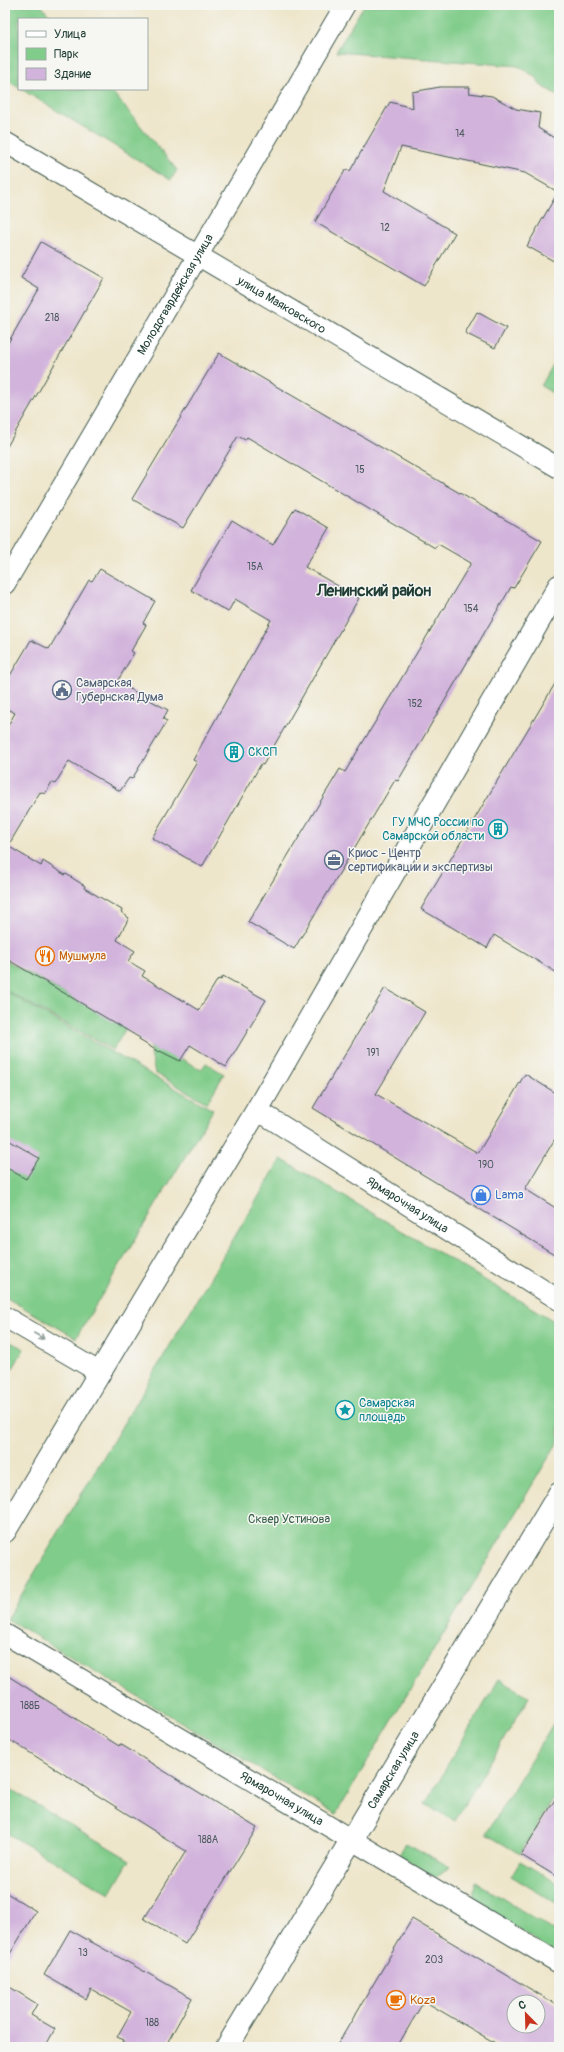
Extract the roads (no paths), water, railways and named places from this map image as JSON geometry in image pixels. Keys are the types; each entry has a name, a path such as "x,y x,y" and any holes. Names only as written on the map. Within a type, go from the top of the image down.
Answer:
{"street":[{"name":"Молодогвардейская улица","path":"5,584 199,256 224,210 345,5"},
{"name":"улица Маяковского","path":"5,142 559,468"},
{"path":"5,1531 257,1110 559,586"},
{"name":"Ярмарочная улица","path":"257,1110 559,1300"},
{"path":"5,1317 99,1372"},
{"name":"Самарская улица","path":"227,2047 559,1494"},
{"name":"Ярмарочная улица","path":"5,1634 350,1841 559,1963"}],"place":[{"name":"Самарская Губернская Дума","path":"62,690"},
{"name":"СКСП","path":"234,752"},
{"name":"ГУ МЧС России по Самарской области","path":"498,829"},
{"name":"Криос - Центр сертификации и экспертизы","path":"334,860"},
{"name":"Мушмула","path":"45,956"},
{"name":"Lama","path":"481,1195"},
{"name":"Самарская площадь","path":"345,1410"},
{"name":"Koza","path":"396,2000"}],"district":[{"name":"Ленинский район","path":"374,591"}],"park label":[{"name":"Сквер Устинова","path":"289,1519"}]}
